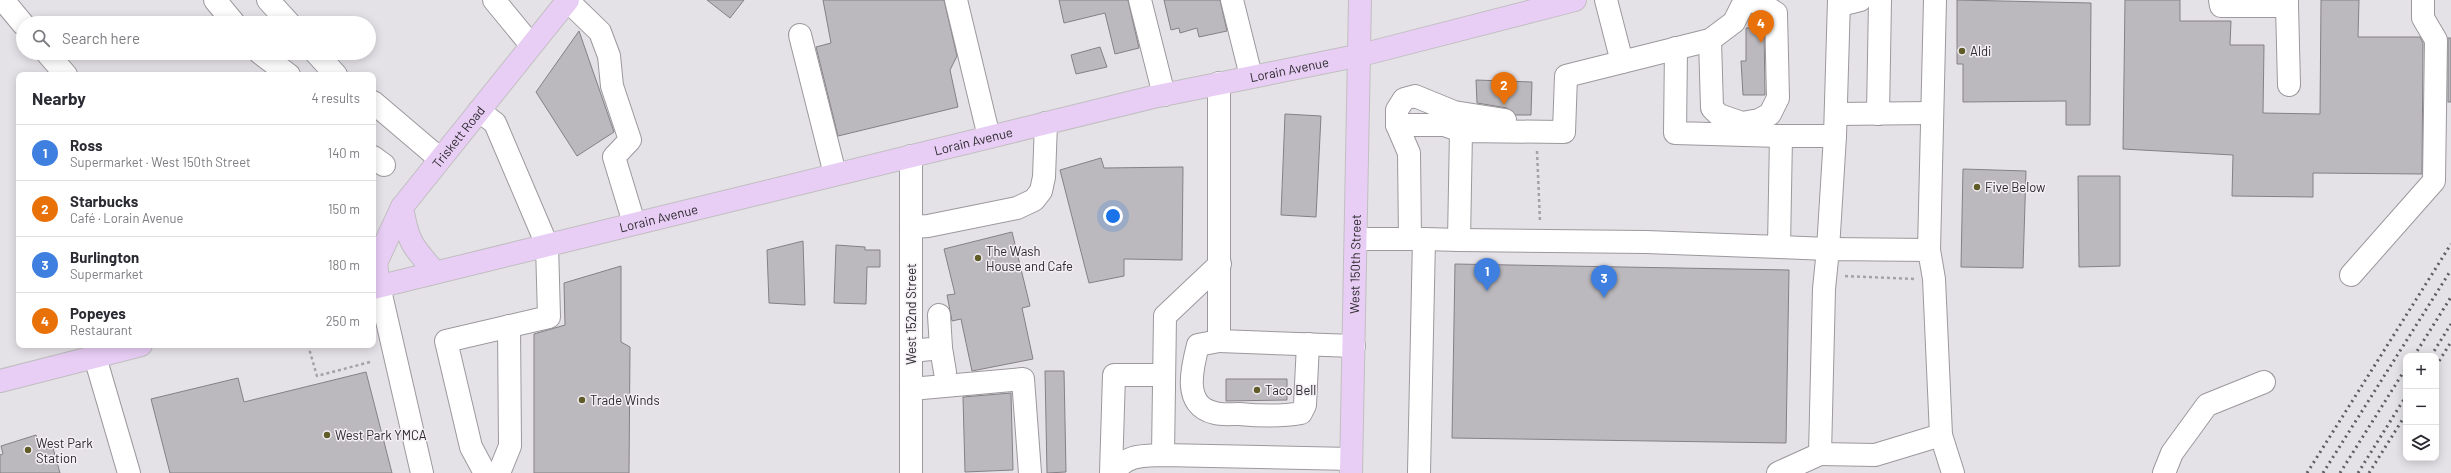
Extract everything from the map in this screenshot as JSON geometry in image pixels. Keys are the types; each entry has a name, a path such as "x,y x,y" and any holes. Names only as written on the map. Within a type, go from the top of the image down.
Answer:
{"main road":[{"name":"Triskett Road","path":"376,287 376,263 402,206 568,0"},
{"name":"West 150th Street","path":"1351,466 1361,55 1360,0"},
{"name":"Lorain Avenue","path":"376,287 1164,95 1251,76 1361,55 1533,5 1575,0"},
{"path":"402,206 406,229 413,247 435,272"},
{"path":"0,381 130,348"}],"street":[{"path":"3,0 16,16"},
{"path":"215,0 228,16"},
{"path":"494,0 531,45"},
{"path":"568,0 600,32 609,56 612,86 630,140 614,157 634,223"},
{"path":"956,0 989,137"},
{"path":"1140,0 1164,95"},
{"path":"1232,0 1251,76"},
{"path":"1606,0 1622,62"},
{"path":"1397,125 1444,125 1461,131 1564,132 1566,76 1710,40 1734,22 1747,0 1765,6 1776,13 1778,98 1770,114 1751,123 1730,120 1719,115 1712,108"},
{"path":"1878,114 1880,0"},
{"path":"1935,0 1929,250 1934,279 1941,435 1953,473"},
{"path":"2220,0 2221,6 2287,3 2289,85"},
{"path":"2350,275 2434,181 2436,40 2423,18 2423,0"},
{"path":"1820,454 1824,289 1828,249 1836,114 1846,2"},
{"path":"800,35 835,174"},
{"path":"1705,134 1712,108 1710,40"},
{"path":"1676,48 1675,133 1835,136"},
{"path":"53,60 63,72"},
{"path":"269,60 285,72"},
{"path":"322,60 333,72"},
{"path":"1219,83 1219,340"},
{"path":"1419,473 1417,239 1409,153 1397,125 1397,110 1404,99 1415,96 1454,112 1499,120 1565,121"},
{"path":"376,105 440,159"},
{"path":"479,111 495,123 547,245 549,317 446,341 471,447 485,473"},
{"path":"1836,114 1932,113"},
{"path":"911,227 928,226 1017,208 1034,200 1041,190 1044,177 1046,123"},
{"path":"1459,240 1461,131"},
{"path":"1779,247 1781,136"},
{"name":"West 152nd Street","path":"911,156 911,473"},
{"path":"1356,239 1646,242 1828,249 1929,250"},
{"path":"1163,455 1165,316 1220,264"},
{"path":"376,287 422,473"},
{"path":"939,316 945,372"},
{"path":"500,473 510,446 509,326"},
{"path":"1308,344 1305,404 1301,413 1267,417 1214,413 1204,408 1196,401 1192,393 1191,375 1198,345 1219,340 1354,346"},
{"path":"911,351 942,348"},
{"path":"95,357 129,473"},
{"path":"1113,473 1114,375 1164,375"},
{"path":"911,389 1023,379 1030,473"},
{"path":"2164,473 2172,453 2207,405 2264,382"},
{"path":"1778,473 1820,454 1876,455 1941,435"},
{"path":"1113,473 1121,463 1138,456 1163,455 1351,466"}],"path":[{"path":"1537,146 1540,228"},
{"path":"1840,276 1934,279"},
{"path":"309,348 317,376 370,362"}],"building":[{"path":"707,0 744,0 730,18"},
{"path":"823,0 944,0 957,56 950,70 958,107 838,136 816,47 831,43"},
{"path":"1059,0 1128,0 1139,48 1115,54 1105,13 1064,23"},
{"path":"1164,0 1220,0 1227,31 1199,37 1197,28 1180,33 1179,28 1171,30"},
{"path":"1957,0 2091,3 2090,125 2066,125 2066,101 1963,102 1963,64 1957,64"},
{"path":"2125,0 2180,0 2180,21 2231,21 2230,45 2264,45 2263,113 2320,114 2321,0 2359,0 2358,37 2420,37 2423,43 2422,174 2313,173 2313,197 2232,196 2233,155 2123,149"},
{"path":"1746,28 1764,28 1765,95 1743,95 1741,61 1746,61"},
{"path":"579,31 614,132 577,156 536,92"},
{"path":"2448,38 2451,38 2451,102 2448,102"},
{"path":"1100,47 1107,67 1076,74 1071,55"},
{"path":"1476,80 1532,82 1531,115 1516,115 1507,108 1477,103"},
{"path":"1285,114 1321,116 1316,217 1281,215"},
{"path":"1101,158 1104,168 1183,167 1182,260 1124,259 1124,276 1089,283 1060,170"},
{"path":"1963,169 2026,171 2023,268 1961,267"},
{"path":"2078,176 2120,176 2120,266 2079,267"},
{"path":"1012,232 1030,306 1022,308 1033,359 972,371 961,319 952,321 947,295 955,294 944,249"},
{"path":"803,241 805,305 769,303 767,250"},
{"path":"836,245 865,247 865,250 880,250 880,267 867,267 866,304 834,303"},
{"path":"1455,264 1789,270 1786,443 1452,438"},
{"name":"Trade Winds","path":"621,266 621,342 630,347 629,473 534,473 534,334 565,325 564,283"},
{"path":"1045,371 1064,371 1066,472 1047,473"},
{"path":"366,372 392,473 170,473 151,399 238,378 244,402"},
{"name":"Taco Bell","path":"1226,379 1287,379 1287,400 1226,401"},
{"path":"1011,393 1013,470 965,472 963,397"},
{"name":"West Park Station","path":"36,435 39,445 51,441 60,473 0,473 0,455 3,454 1,446"}],"railway":[{"path":"2307,473 2451,244"},
{"path":"2323,473 2451,270"},
{"path":"2416,353 2451,297"},
{"path":"2433,353 2451,324"},
{"path":"2439,361 2451,342"},
{"path":"2340,473 2403,373"},
{"path":"2358,473 2403,401"},
{"path":"2369,473 2403,419"}],"place":[{"name":"Popeyes","path":"1761,43"},
{"name":"Aldi","path":"1962,51"},
{"name":"Starbucks","path":"1504,105"},
{"name":"Five Below","path":"1977,187"},
{"name":"The Wash House and Cafe","path":"978,258"},
{"name":"Ross","path":"1487,291"},
{"name":"Burlington","path":"1604,298"},
{"name":"Taco Bell","path":"1257,390"},
{"name":"Trade Winds","path":"582,400"},
{"name":"West Park YMCA","path":"327,435"},
{"name":"West Park Station","path":"28,450"}]}
